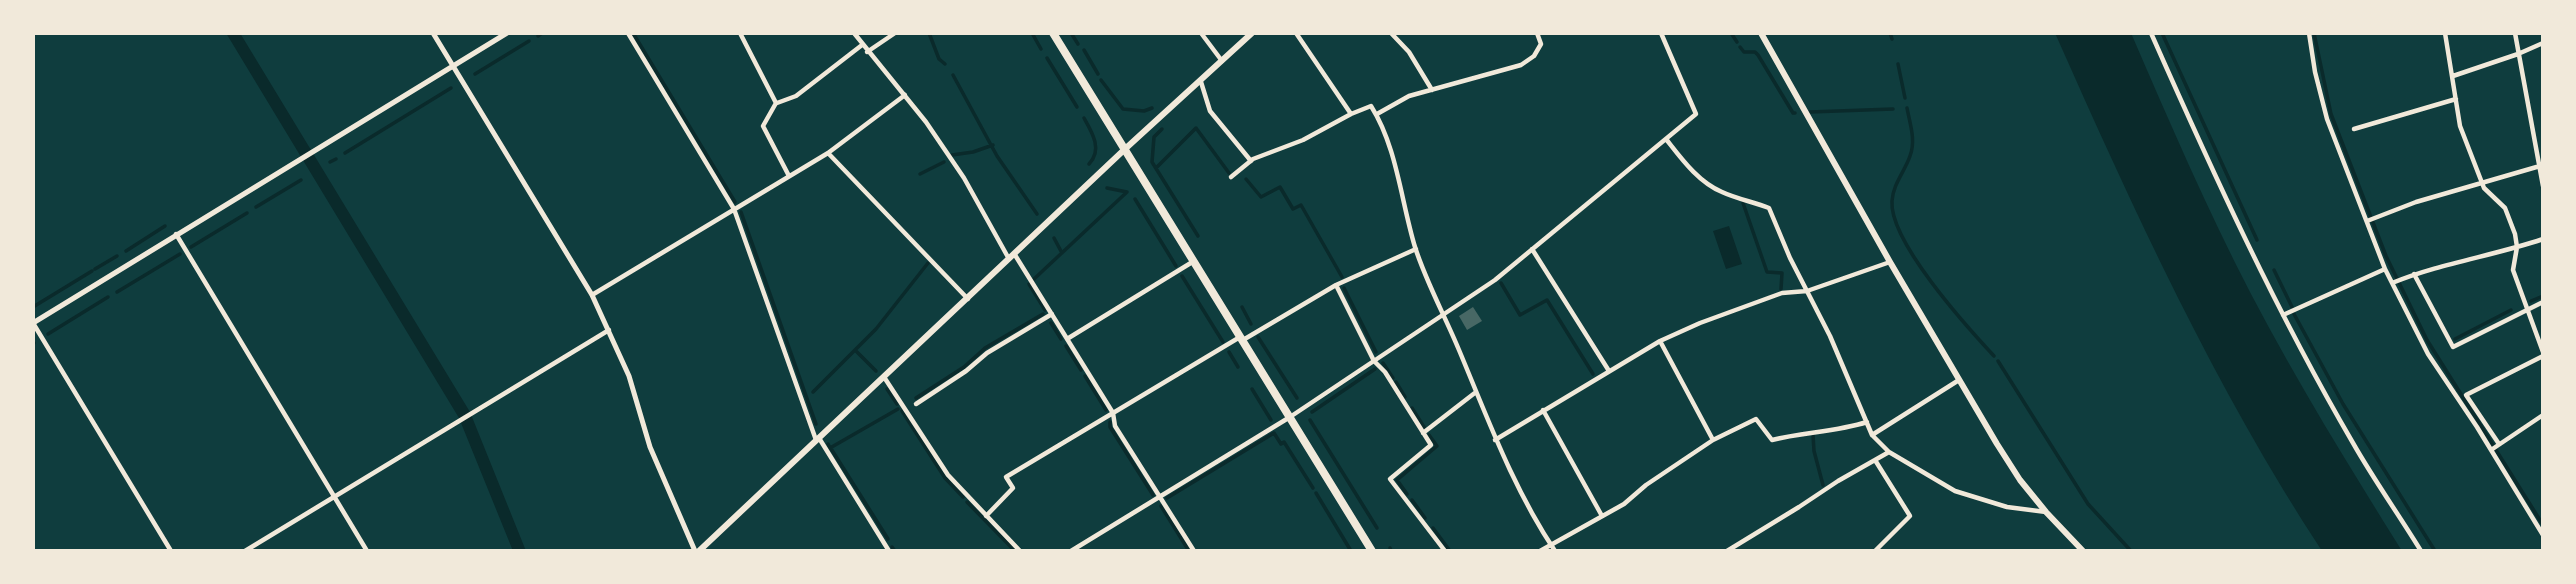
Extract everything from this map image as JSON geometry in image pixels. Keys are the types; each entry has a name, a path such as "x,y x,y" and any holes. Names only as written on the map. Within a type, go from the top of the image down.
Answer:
{"highway":[{"path":"1053,33 1372,551"}],"main road":[{"path":"697,551 1252,33"},
{"path":"1761,33 1890,262 2015,471 2046,512 2083,551"}],"street":[{"path":"433,33 592,295 629,376 650,447 697,551"},
{"path":"171,551 33,323 507,33"},
{"path":"628,33 734,209 818,439 889,551"},
{"path":"740,33 776,103"},
{"path":"854,33 926,122 964,178 1012,257 1052,314 1113,413 1115,426 1194,551"},
{"path":"867,52 895,33"},
{"path":"1201,33 1223,62"},
{"path":"1296,33 1351,114"},
{"path":"1391,33 1409,52 1432,90"},
{"path":"1377,114 1409,96 1521,65 1534,56 1541,44 1538,33"},
{"path":"1071,551 1290,417 1495,280 1696,114 1661,33"},
{"path":"2151,33 2208,162 2283,315 2354,444 2421,551"},
{"path":"2309,33 2315,72 2328,119 2371,219 2385,269 2396,281 2428,354 2495,447"},
{"path":"2445,33 2460,126 2484,188 2505,208 2517,247 2513,270 2543,354 2466,395 2543,535"},
{"path":"2515,33 2543,186"},
{"path":"2453,76 2543,43"},
{"path":"789,176 763,125 776,103 796,96 862,45"},
{"path":"1201,82 1210,111 1251,161"},
{"path":"592,295 828,153 905,95"},
{"path":"2354,129 2456,99"},
{"path":"1231,177 1251,161 1303,140 1371,106 1390,147 1416,250 1495,440 1528,506 1555,551"},
{"path":"1666,139 1683,161 1710,186 1720,192 1769,208 1790,258 1830,336 1872,435 1889,452 1955,491 2007,507 2046,512"},
{"path":"828,153 968,299"},
{"path":"2371,219 2416,202 2540,166"},
{"path":"176,234 367,551"},
{"path":"2396,281 2543,239"},
{"path":"1532,249 1609,371"},
{"path":"986,516 1013,488 1006,477 1336,285 1416,250"},
{"path":"1067,339 1194,261"},
{"path":"1495,440 1660,341 1700,323 1782,293 1807,291 1890,262"},
{"path":"2283,315 2385,269"},
{"path":"2414,274 2453,347 2543,302"},
{"path":"1336,285 1374,361 1385,372 1431,446 1390,479 1445,551"},
{"path":"916,404 966,371 987,353 1052,314"},
{"path":"245,551 609,330"},
{"path":"1660,341 1713,440"},
{"path":"884,377 948,475 1020,551"},
{"path":"1872,435 1960,380"},
{"path":"1423,433 1476,392"},
{"path":"1543,410 1602,516"},
{"path":"2495,447 2543,415"},
{"path":"1540,551 1624,504 1646,485 1713,440 1756,419 1772,440 1848,428 1867,422"},
{"path":"1727,551 1889,452"},
{"path":"1875,460 1910,516 1878,550"}],"water":[{"path":"226,33 240,33 470,412 526,551 513,551 459,418"},
{"path":"2055,33 2131,33 2174,132 2251,294 2305,392 2402,551 2322,551 2246,426 2178,298"},
{"path":"1729,226 1742,264 1726,269 1713,231"}],"building":[{"path":"1473,307 1482,321 1467,330 1459,316"}],"waterway":[{"path":"538,36 542,33"},
{"path":"633,33 735,202"},
{"path":"929,33 939,59 945,64"},
{"path":"1032,33 1041,49"},
{"path":"1071,33 1078,44"},
{"path":"1731,33 1737,42"},
{"path":"1890,33 1892,39"},
{"path":"2162,33 2257,240"},
{"path":"2314,33 2331,114 2386,256 2427,340 2543,525"},
{"path":"475,74 529,41"},
{"path":"1740,47 1744,52 1755,52 1758,55 1795,113"},
{"path":"1084,50 1098,74"},
{"path":"1047,58 1077,107"},
{"path":"1898,64 1905,98"},
{"path":"953,75 997,156 1037,214"},
{"path":"1101,80 1123,109 1144,111 1152,108"},
{"path":"345,153 451,88"},
{"path":"1907,108 1912,144 1910,156 1893,195 1894,218 1903,238 1932,283 1994,356"},
{"path":"1810,112 1893,109"},
{"path":"1084,118 1096,147 1089,164"},
{"path":"1156,168 1196,128 1229,173"},
{"path":"1162,129 1154,137 1152,162 1198,236"},
{"path":"952,155 993,145"},
{"path":"330,162 336,159"},
{"path":"920,174 944,162"},
{"path":"1246,179 1261,197 1280,187 1293,209 1301,205 1342,277"},
{"path":"256,207 301,180"},
{"path":"1107,188 1127,192"},
{"path":"1034,279 1127,192"},
{"path":"1135,199 1176,266"},
{"path":"1743,203 1767,272 1782,273 1781,289"},
{"path":"741,212 816,424"},
{"path":"191,247 247,213"},
{"path":"126,251 165,226"},
{"path":"1054,238 1062,253"},
{"path":"117,292 180,254"},
{"path":"95,269 117,256"},
{"path":"813,392 876,329 928,263"},
{"path":"2274,270 2292,307"},
{"path":"33,307 92,271"},
{"path":"1182,276 1223,342"},
{"path":"1501,283 1520,315 1547,300 1593,374"},
{"path":"1029,284 1045,310"},
{"path":"1344,288 1376,352"},
{"path":"2531,301 2543,296"},
{"path":"48,334 108,297"},
{"path":"1242,307 1251,324"},
{"path":"2455,339 2511,310"},
{"path":"916,398 964,367 985,348 1043,314"},
{"path":"2294,314 2343,404 2435,551"},
{"path":"1051,323 1061,339"},
{"path":"1258,337 1297,398"},
{"path":"1066,346 1081,370"},
{"path":"855,350 876,371"},
{"path":"1229,352 1238,367"},
{"path":"1998,361 2088,504 2131,551"},
{"path":"1383,363 1393,378"},
{"path":"1312,412 1375,369"},
{"path":"1085,376 1106,410"},
{"path":"1396,382 1405,397"},
{"path":"887,389 897,404"},
{"path":"1252,389 1271,420"},
{"path":"1412,408 1424,427"},
{"path":"828,444 830,448 898,409"},
{"path":"902,411 945,478 963,497"},
{"path":"1310,420 1377,528"},
{"path":"1110,422 1110,427 1153,495"},
{"path":"1167,498 1274,433 1281,444 1284,442 1313,488"},
{"path":"1407,494 1397,480 1437,446 1429,435"},
{"path":"1813,435 1814,451 1823,485"},
{"path":"830,447 888,539"},
{"path":"1316,493 1351,551"},
{"path":"1412,500 1425,518"},
{"path":"967,502 1015,551"},
{"path":"1161,506 1189,551"},
{"path":"1433,528 1450,551"},
{"path":"892,547 895,551"}]}
